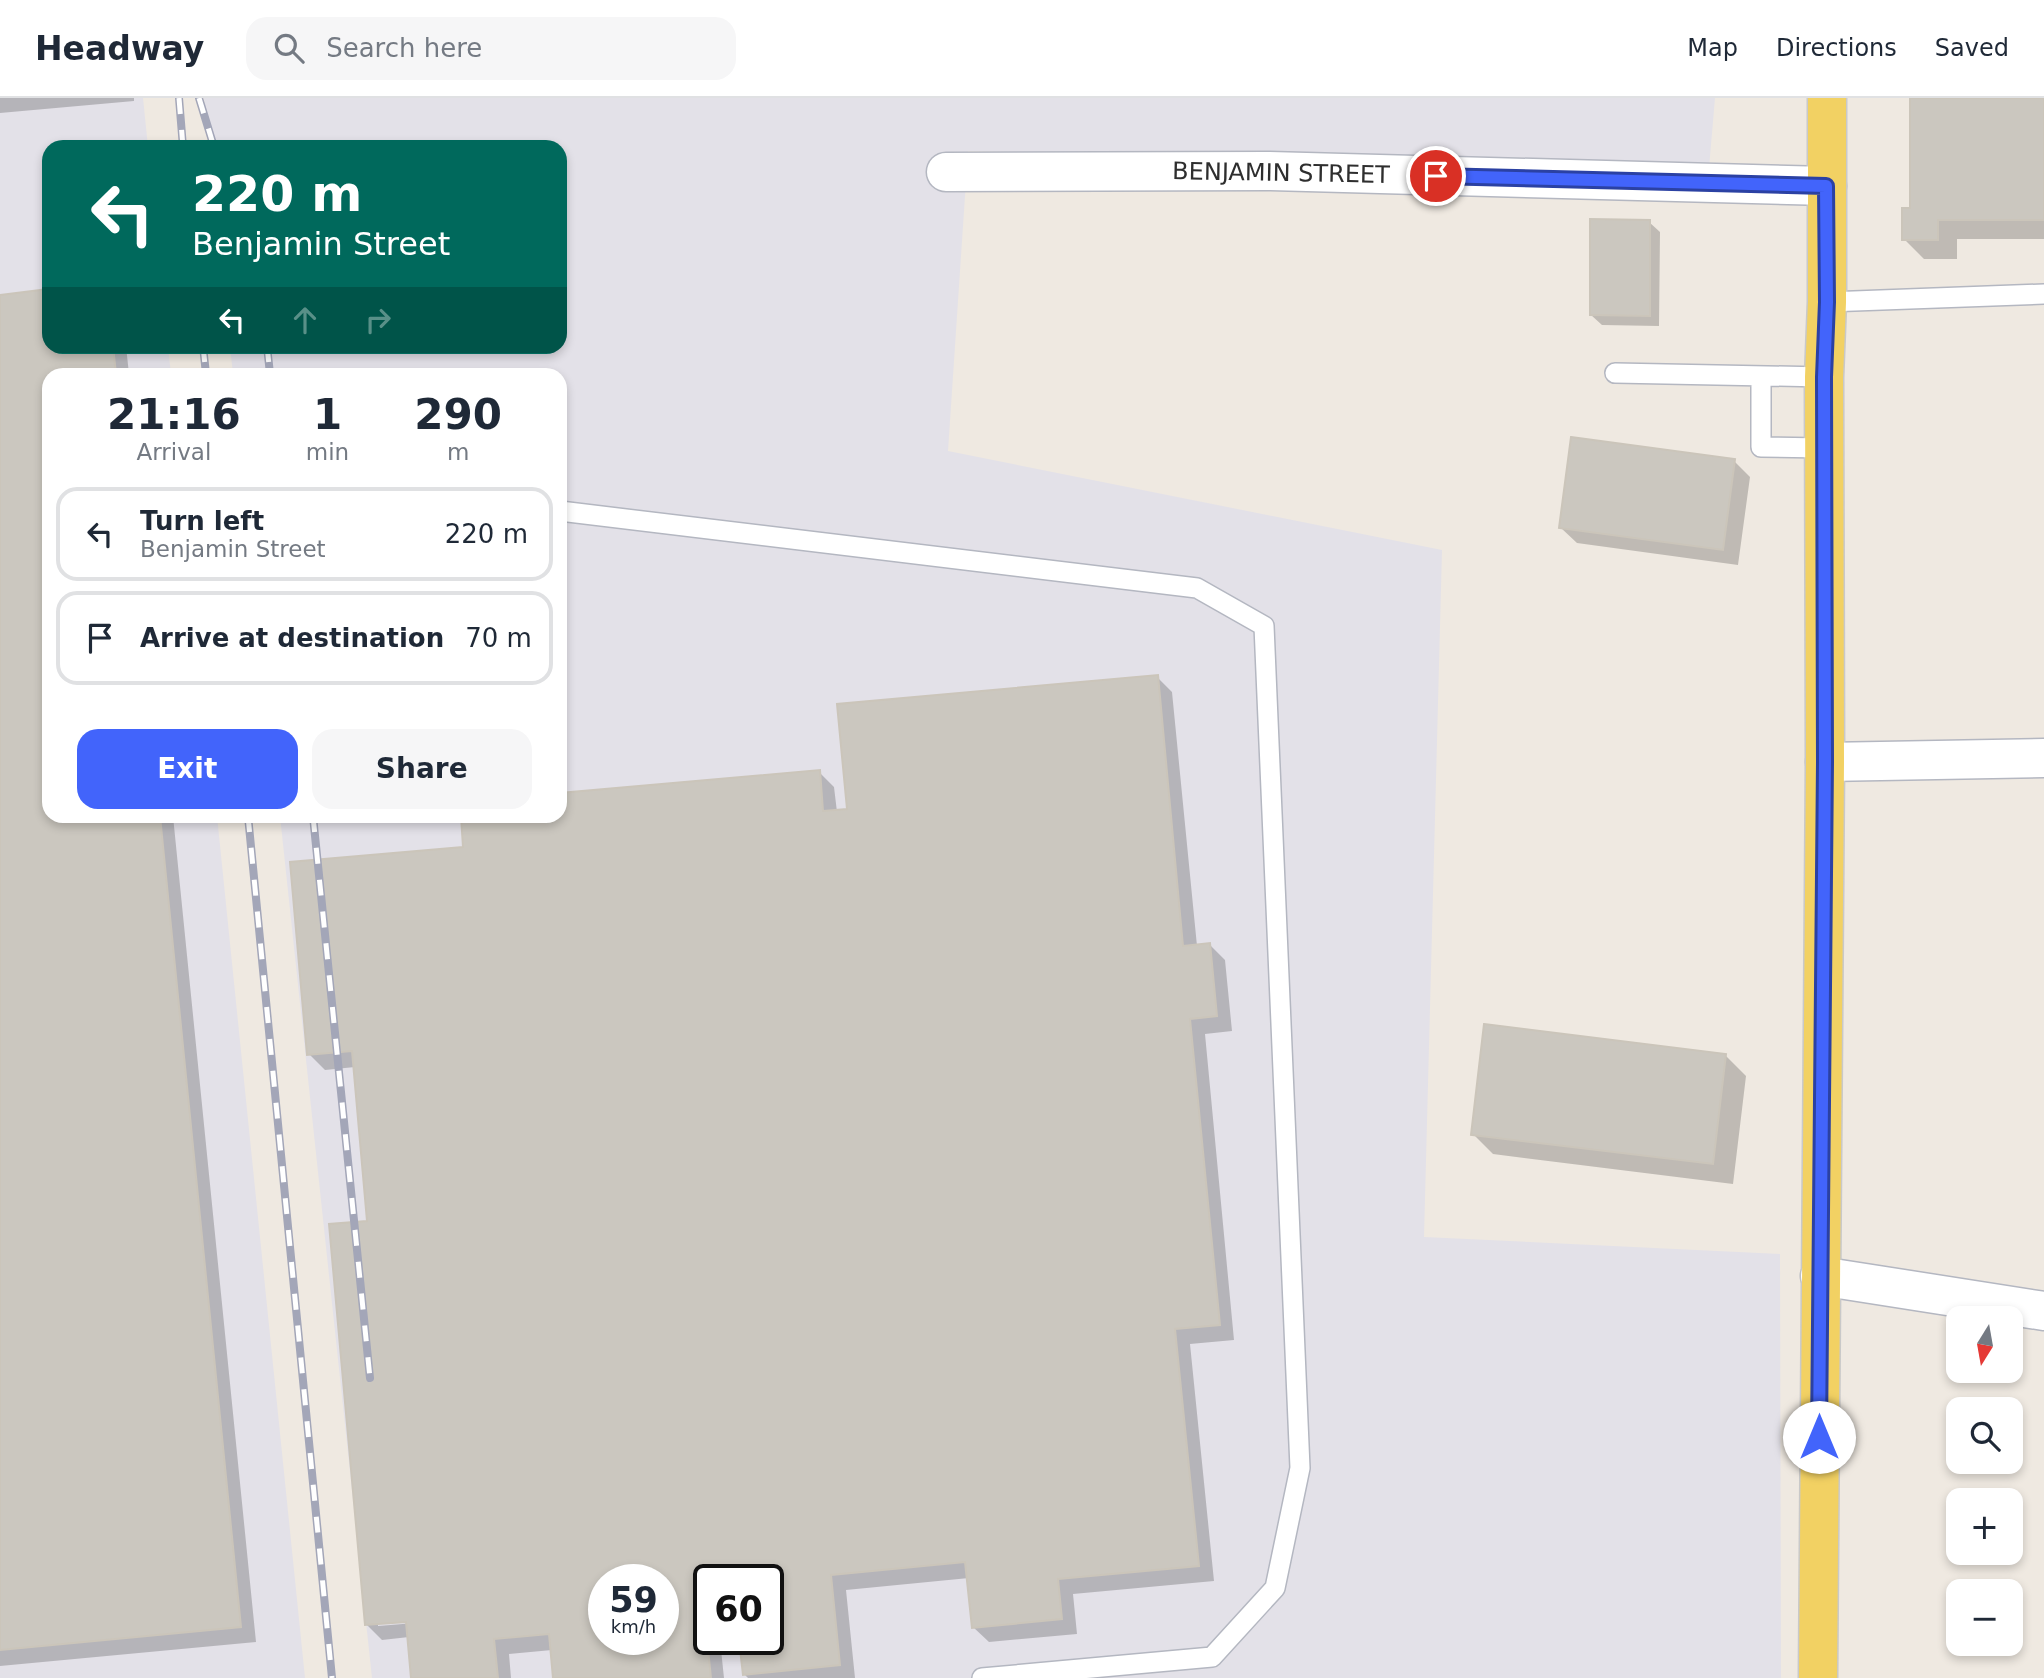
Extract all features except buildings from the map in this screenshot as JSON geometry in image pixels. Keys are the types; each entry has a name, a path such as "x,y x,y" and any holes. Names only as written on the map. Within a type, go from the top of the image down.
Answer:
{"main road":[{"path":"1818,1678 1827,98"}],"street":[{"name":"BENJAMIN STREET","path":"946,172 1268,172 1826,186"},
{"path":"1825,762 2044,758"},
{"path":"1820,1276 2044,1311"}],"lane":[{"path":"1827,302 2044,294"},
{"path":"1615,373 1824,377"},
{"path":"1761,376 1762,447 1824,448"},
{"path":"567,512 1197,589 1264,626 1300,1468 1275,1588 1212,1657 982,1678"}],"shaded area":[{"path":"0,98 143,98 147,140 42,140 42,354 169,354 170,368 42,368 42,823 218,823 305,1678 0,1678"},
{"path":"204,98 1715,98 1709,168 968,151 948,451 1442,550 1424,1237 1780,1254 1781,1678 372,1678 281,823 567,823 567,368 232,368 231,354 567,354 567,140 208,140"}],"railway":[{"path":"179,98 182,140"},
{"path":"199,98 212,140"},
{"path":"204,354 205,368"},
{"path":"268,354 269,368"},
{"path":"249,823 332,1678"},
{"path":"314,823 370,1378"}],"route":[{"path":"1436,176 1826,186 1825,762 1819,1437"}]}
